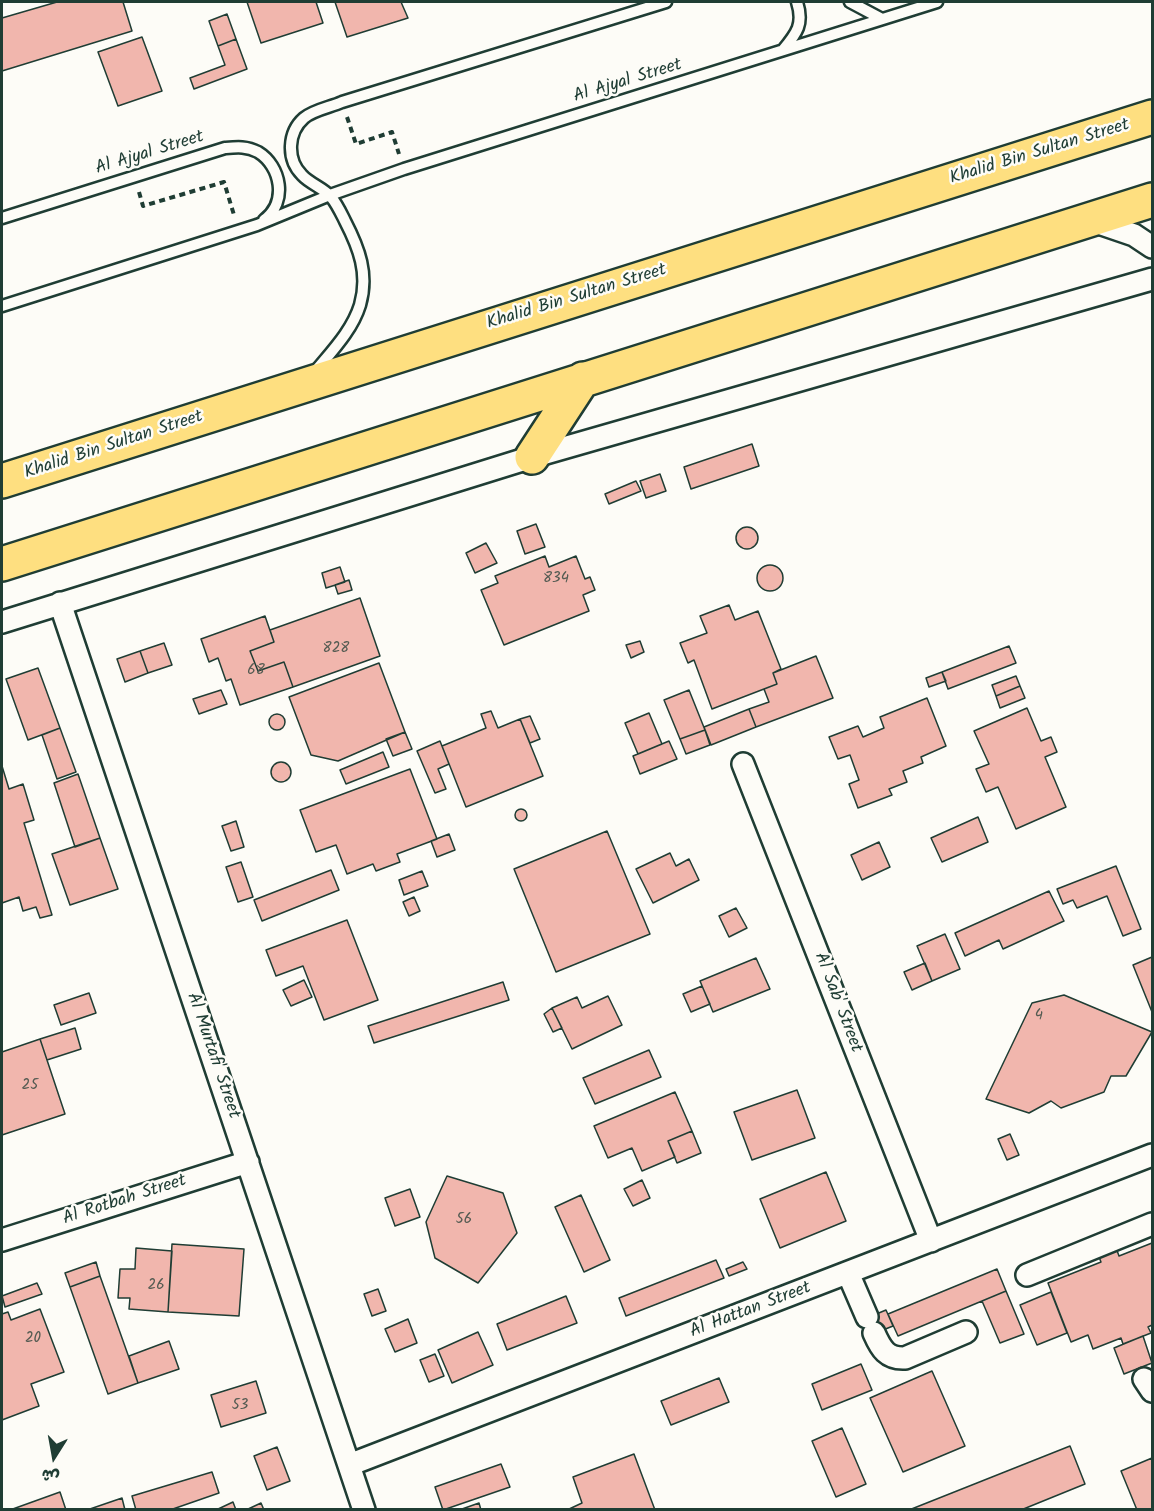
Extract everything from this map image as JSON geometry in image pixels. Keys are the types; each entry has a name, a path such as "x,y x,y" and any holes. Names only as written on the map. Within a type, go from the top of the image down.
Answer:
{"main road":[{"name":"Khalid Bin Sultan Street","path":"2,481 1152,117"},
{"path":"2,564 1152,200"},
{"path":"532,457 583,379"}],"street":[{"path":"1089,220 1134,235 1152,247"},
{"path":"2,622 532,457 1152,279"},
{"name":"Al Murtafi' Street","path":"60,603 364,1509"},
{"name":"Al Sab' Street","path":"743,764 931,1242"},
{"name":"Al Hattan Street","path":"349,1465 1152,1155"},
{"name":"Al Rotbah Street","path":"2,1240 248,1162"},
{"path":"1027,1275 1152,1224"},
{"path":"848,1274 884,1352 897,1358 905,1358 966,1332"}],"lane":[{"path":"305,385 352,323 360,304 364,284 363,264 357,245 330,195 300,174 293,163 290,148 293,131 306,116 342,102 666,2"},
{"path":"783,50 797,33 801,14 797,2"},
{"path":"850,2 882,19"},
{"name":"Al Ajyal Street","path":"2,306 257,225 330,195 405,169 937,2"},
{"name":"Al Ajyal Street","path":"2,218 225,148 241,146 256,150 268,159 277,172 280,188 277,203 269,216 257,225"}],"path":[{"path":"342,102 356,144 392,132 405,169"},
{"path":"134,177 143,206 224,183 239,231"}],"building":[{"path":"57,2 123,2 132,31 2,71 2,18"},
{"path":"247,2 316,2 323,23 261,43"},
{"path":"335,2 401,2 408,18 347,37"},
{"path":"227,14 236,39 218,46 209,21"},
{"path":"142,37 162,91 118,106 98,52"},
{"path":"236,39 247,69 194,89 190,78 225,65 218,46"},
{"path":"752,444 759,466 691,489 684,467"},
{"path":"660,474 666,491 646,498 640,481"},
{"path":"636,481 641,491 609,504 605,494"},
{"path":"536,524 545,547 525,554 517,531"},
{"path":"743,527 751,527 758,534 758,542 751,549 743,549 736,542 736,534"},
{"path":"486,543 497,563 475,573 466,553"},
{"path":"545,556 549,567 576,556 585,579 590,577 595,590 583,595 589,611 504,645 481,590 498,583 495,576"},
{"path":"770,565 779,569 783,578 779,587 770,591 761,587 757,578 761,569"},
{"path":"340,567 345,582 326,588 322,573"},
{"path":"349,580 352,590 338,594 335,585"},
{"path":"360,598 380,656 293,687 284,662 258,671 250,651 274,642 270,630"},
{"path":"729,605 735,620 758,611 781,669 773,673 777,684 712,709 694,660 688,663 680,643 707,633 700,616"},
{"path":"265,616 274,642 250,651 258,671 284,662 293,687 240,705 231,679 226,681 218,658 209,662 201,639"},
{"path":"640,641 644,652 631,658 626,645"},
{"path":"164,643 172,665 148,673 140,651"},
{"path":"1009,646 1016,663 948,689 942,672"},
{"path":"140,651 148,673 125,682 117,659"},
{"path":"816,656 833,698 756,727 749,709 769,702 764,689 777,684 773,673"},
{"path":"379,663 405,732 338,761 311,755 289,697"},
{"path":"38,668 60,728 28,740 6,679"},
{"path":"942,672 946,681 929,687 926,678"},
{"path":"1016,676 1020,686 996,696 992,685"},
{"path":"1020,686 1025,698 1000,708 996,696"},
{"path":"221,690 227,704 199,714 193,699"},
{"path":"689,690 705,730 680,739 664,700"},
{"path":"927,698 946,746 921,757 923,763 903,771 907,782 889,789 892,795 858,808 849,784 859,780 850,755 838,759 829,737 858,726 863,737 884,728 880,717"},
{"path":"1027,708 1041,741 1051,737 1057,752 1045,757 1066,807 1016,829 998,787 986,792 976,769 989,764 974,731"},
{"path":"749,709 756,727 711,745 704,727"},
{"path":"491,711 498,728 520,719 543,776 466,807 442,746 486,728 481,714"},
{"path":"649,713 662,744 638,754 625,723"},
{"path":"274,714 280,714 285,722 283,728 274,730 269,725 269,719"},
{"path":"530,716 540,739 530,743 520,719"},
{"path":"60,728 76,772 57,779 42,735"},
{"path":"705,730 710,745 686,754 680,739"},
{"path":"405,732 412,749 393,756 386,739"},
{"path":"440,741 449,764 438,769 446,789 435,793 417,751"},
{"path":"669,741 677,759 640,774 633,756"},
{"path":"383,752 389,767 346,784 340,770"},
{"path":"281,762 288,765 291,772 288,779 281,782 274,779 271,772 274,765"},
{"path":"2,766 9,789 23,784 34,820 24,823 52,915 40,918 36,907 23,911 19,897 2,903"},
{"path":"410,769 437,839 397,854 400,862 376,871 373,864 347,874 336,845 316,852 300,810"},
{"path":"78,774 100,838 75,847 54,783"},
{"path":"521,809 527,815 521,821 515,815"},
{"path":"978,817 988,842 942,862 931,838"},
{"path":"236,821 244,847 231,851 222,826"},
{"path":"607,831 650,934 556,972 514,869"},
{"path":"449,834 455,850 437,857 431,841"},
{"path":"100,838 118,889 70,905 52,854"},
{"path":"879,842 890,867 862,880 851,855"},
{"path":"670,853 676,866 689,859 699,880 653,903 636,869"},
{"path":"241,862 253,897 238,902 226,867"},
{"path":"1116,866 1141,929 1123,936 1107,896 1077,908 1073,900 1063,904 1057,889"},
{"path":"331,870 339,890 262,921 254,900"},
{"path":"422,871 428,886 404,895 399,880"},
{"path":"1049,891 1064,921 1003,949 999,940 965,956 955,933"},
{"path":"414,897 420,911 409,916 403,902"},
{"path":"736,908 747,928 729,937 719,916"},
{"path":"347,920 378,1000 324,1020 303,966 276,976 266,950"},
{"path":"945,934 960,969 932,981 917,946"},
{"path":"1152,957 1152,1012 1133,965"},
{"path":"756,958 770,989 713,1012 700,981"},
{"path":"925,963 932,981 912,990 904,972"},
{"path":"304,980 312,997 291,1006 283,990"},
{"path":"503,982 509,1000 374,1043 368,1026"},
{"path":"702,986 710,1004 691,1012 683,994"},
{"path":"89,993 96,1013 61,1025 54,1005"},
{"path":"1064,995 1152,1032 1126,1076 1111,1076 1104,1092 1061,1108 1051,1101 1029,1113 986,1099 1032,1003"},
{"path":"608,996 622,1025 572,1049 552,1008 577,997 582,1008"},
{"path":"552,1008 562,1028 553,1032 544,1014"},
{"path":"75,1028 81,1049 47,1060 40,1039"},
{"path":"40,1039 65,1114 2,1135 2,1052"},
{"path":"649,1050 661,1077 595,1104 583,1078"},
{"path":"797,1090 815,1138 752,1160 734,1112"},
{"path":"675,1092 692,1131 668,1141 675,1157 642,1171 632,1148 608,1158 594,1126"},
{"path":"692,1131 701,1153 677,1163 668,1141"},
{"path":"1010,1134 1019,1155 1007,1160 998,1139"},
{"path":"826,1172 846,1221 780,1248 760,1199"},
{"path":"447,1176 503,1193 517,1233 478,1283 435,1258 426,1222"},
{"path":"642,1180 650,1198 633,1206 624,1189"},
{"path":"410,1189 420,1217 395,1226 385,1198"},
{"path":"581,1195 610,1260 584,1272 555,1207"},
{"path":"1152,1243 1152,1325 1148,1327 1151,1333 1123,1344 1121,1338 1093,1349 1088,1335 1071,1342 1048,1283 1101,1262 1097,1252 1115,1245 1119,1256"},
{"path":"172,1244 244,1249 239,1316 168,1312"},
{"path":"136,1248 172,1251 168,1312 129,1309 130,1298 118,1298 120,1269 135,1269"},
{"path":"716,1260 724,1278 626,1316 619,1298"},
{"path":"96,1262 100,1276 70,1287 65,1273"},
{"path":"743,1262 747,1269 729,1276 726,1269"},
{"path":"997,1269 1006,1291 898,1336 888,1314"},
{"path":"100,1276 138,1383 108,1394 70,1287"},
{"path":"37,1283 42,1294 5,1307 2,1296"},
{"path":"378,1289 386,1311 372,1316 364,1294"},
{"path":"1006,1291 1024,1334 1000,1343 982,1301"},
{"path":"1051,1292 1067,1333 1037,1345 1020,1305"},
{"path":"566,1296 577,1323 507,1350 497,1324"},
{"path":"40,1309 64,1372 31,1384 39,1406 2,1420 2,1314 8,1312 11,1320"},
{"path":"886,1310 893,1326 868,1336 862,1320"},
{"path":"408,1319 417,1343 395,1352 385,1329"},
{"path":"478,1332 493,1365 452,1383 438,1350"},
{"path":"1143,1336 1152,1363 1124,1374 1114,1348"},
{"path":"169,1341 179,1369 138,1383 129,1356"},
{"path":"435,1354 444,1376 429,1382 420,1360"},
{"path":"861,1364 872,1390 822,1410 812,1384"},
{"path":"932,1371 965,1446 903,1472 870,1398"},
{"path":"719,1378 729,1402 671,1425 661,1401"},
{"path":"256,1381 266,1413 221,1427 211,1395"},
{"path":"842,1428 866,1484 836,1497 812,1441"},
{"path":"1070,1446 1085,1484 1021,1510 909,1510"},
{"path":"277,1447 290,1481 267,1490 254,1456"},
{"path":"634,1454 655,1510 567,1510 582,1503 573,1477"},
{"path":"1152,1458 1152,1510 1137,1510 1121,1471"},
{"path":"501,1464 510,1487 443,1510 435,1487"},
{"path":"212,1472 219,1493 170,1510 136,1510 132,1496"},
{"path":"60,1492 66,1510 10,1510"},
{"path":"122,1498 125,1510 87,1510"},
{"path":"233,1502 236,1510 216,1510"},
{"path":"261,1503 264,1510 246,1510"},
{"path":"479,1503 481,1510 462,1510 462,1509"}]}
